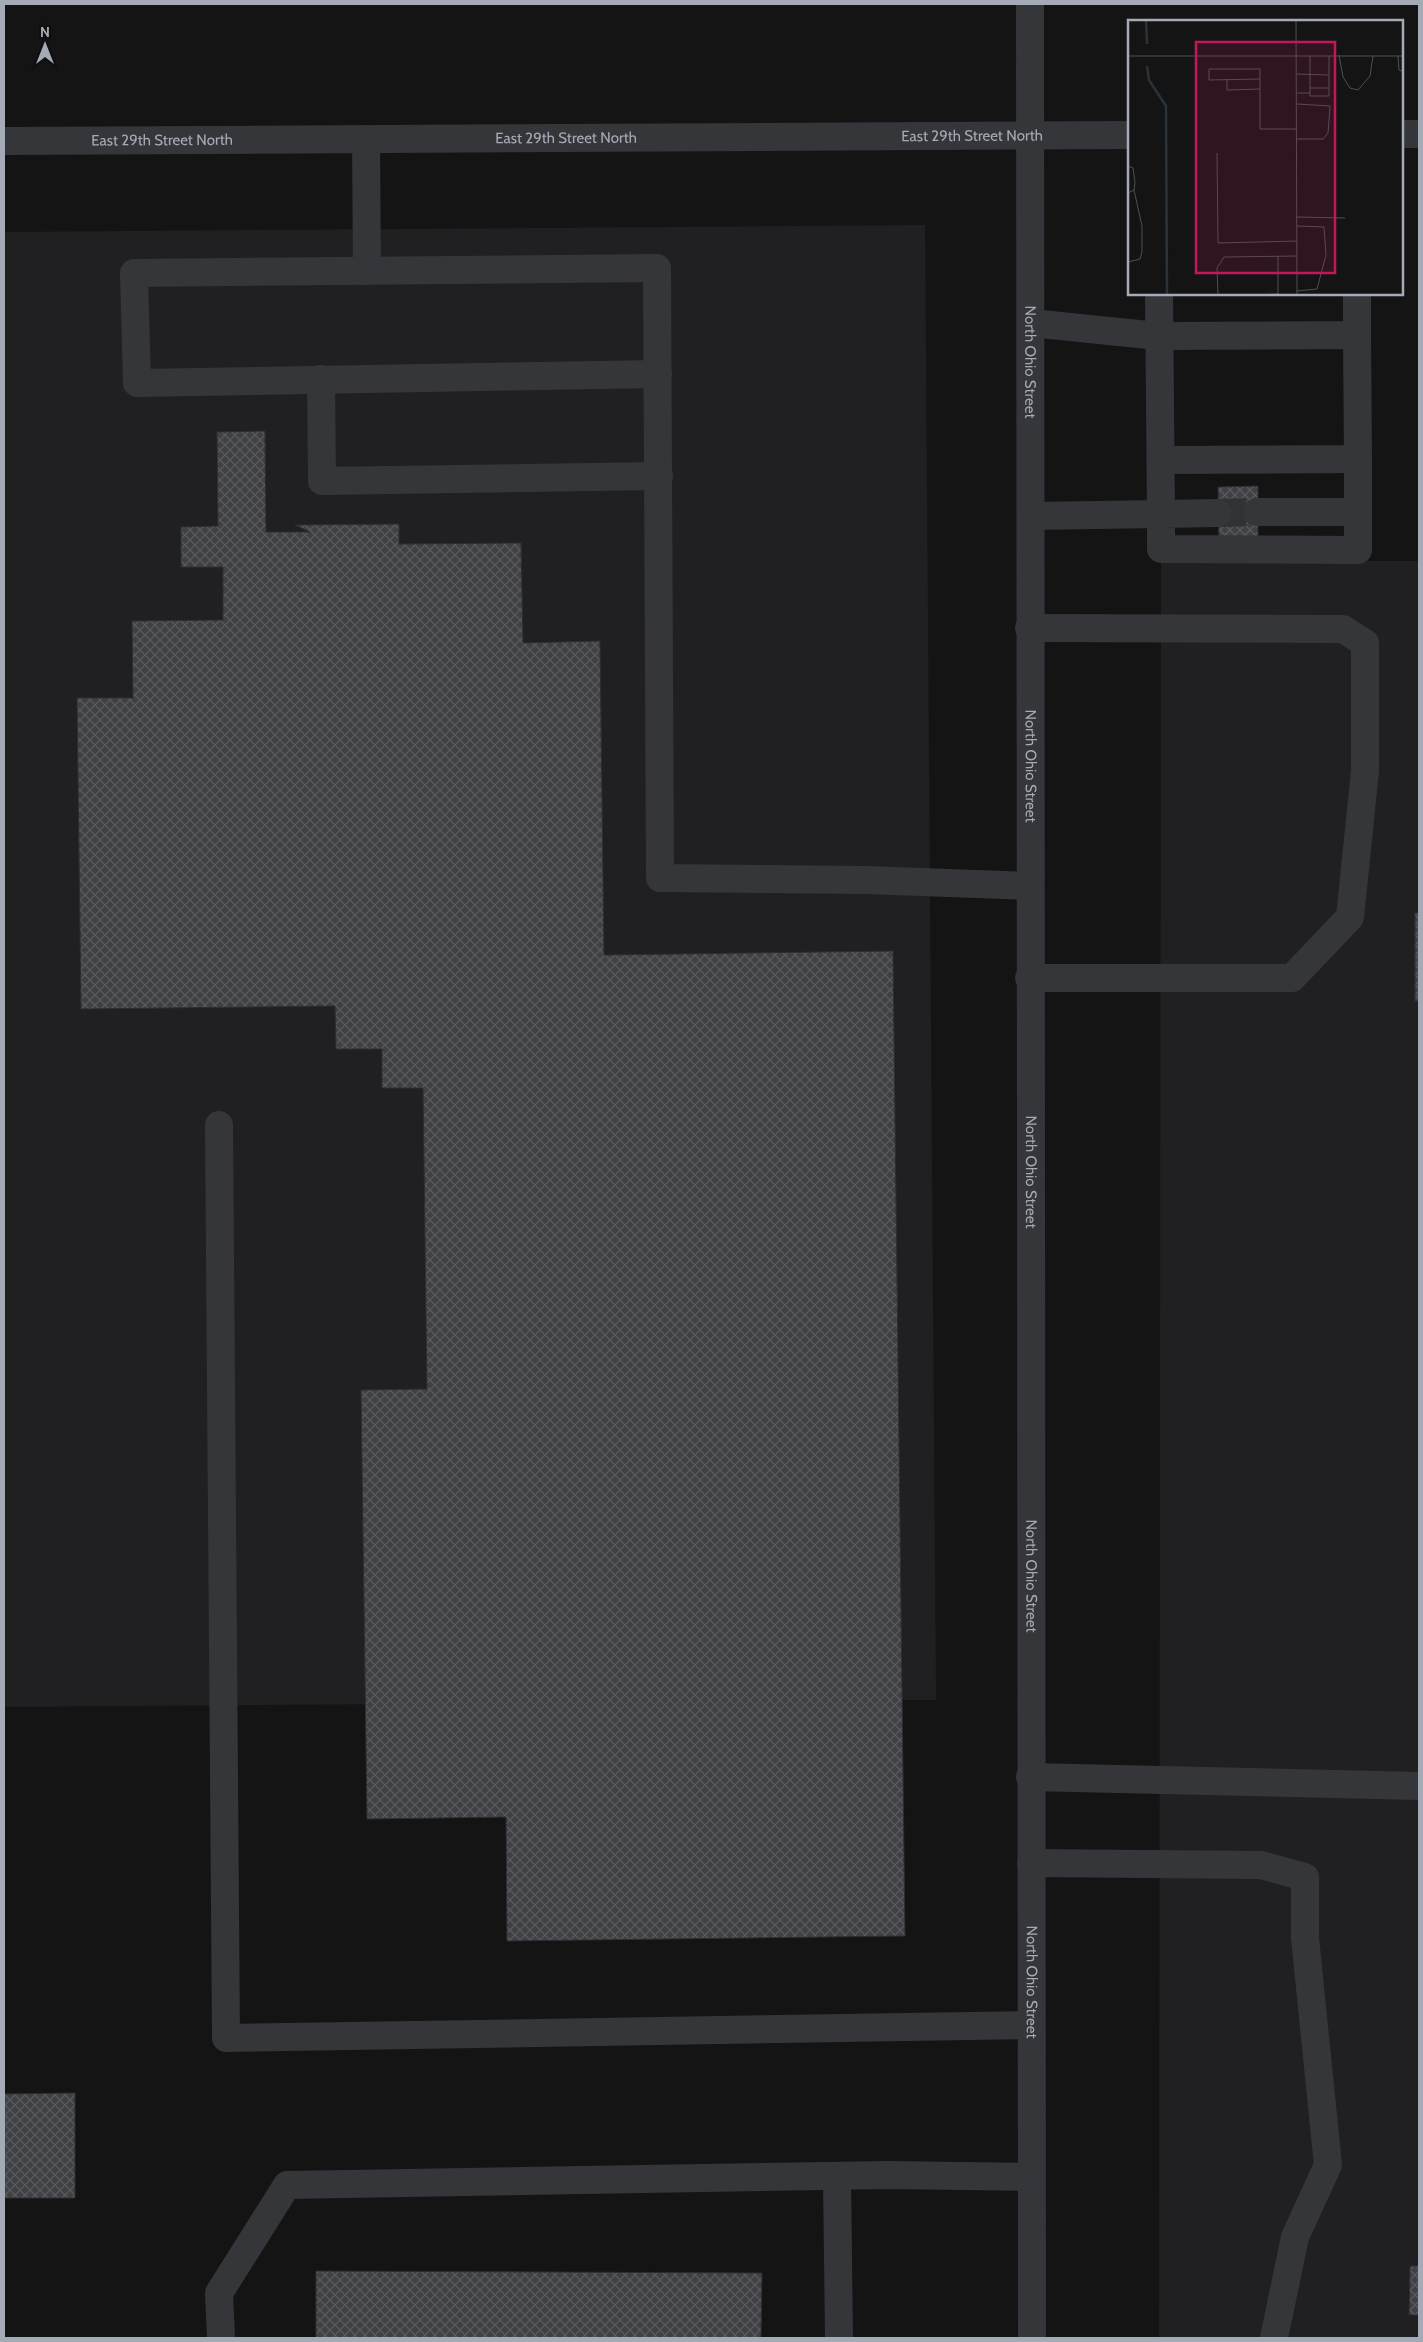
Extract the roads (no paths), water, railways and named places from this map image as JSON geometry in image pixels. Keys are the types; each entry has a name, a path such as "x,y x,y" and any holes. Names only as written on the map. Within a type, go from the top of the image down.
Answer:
{"street":[{"name":"North Ohio Street","path":"1030,4 1031,516 1029,628 1029,978 1032,2338"},
{"path":"1403,134 1419,134"},
{"name":"East 29th Street North","path":"4,142 1128,135"},
{"path":"366,139 367,271"},
{"path":"658,374 136,383 134,273 657,268 659,476 660,878 866,880 1029,886"},
{"path":"1159,295 1161,549 1358,550 1357,295"},
{"path":"1031,323 1158,336 1357,335"},
{"path":"321,379 322,480 659,476"},
{"path":"1161,460 1358,459"},
{"path":"1257,512 1358,512"},
{"path":"1031,516 1218,514"},
{"path":"1029,628 1343,629 1364,643 1364,771 1350,917 1292,978 1029,978"},
{"path":"219,1125 226,2038 1031,2025"},
{"path":"1030,1777 1419,1786"},
{"path":"1031,1863 1261,1865 1305,1877 1305,1938 1328,2165 1294,2237 1274,2338"},
{"path":"221,2338 219,2293 287,2185 836,2177 888,2174 1031,2177"},
{"path":"836,2177 839,2338"}],"tunnel":[{"path":"1218,513 1257,512"}]}
